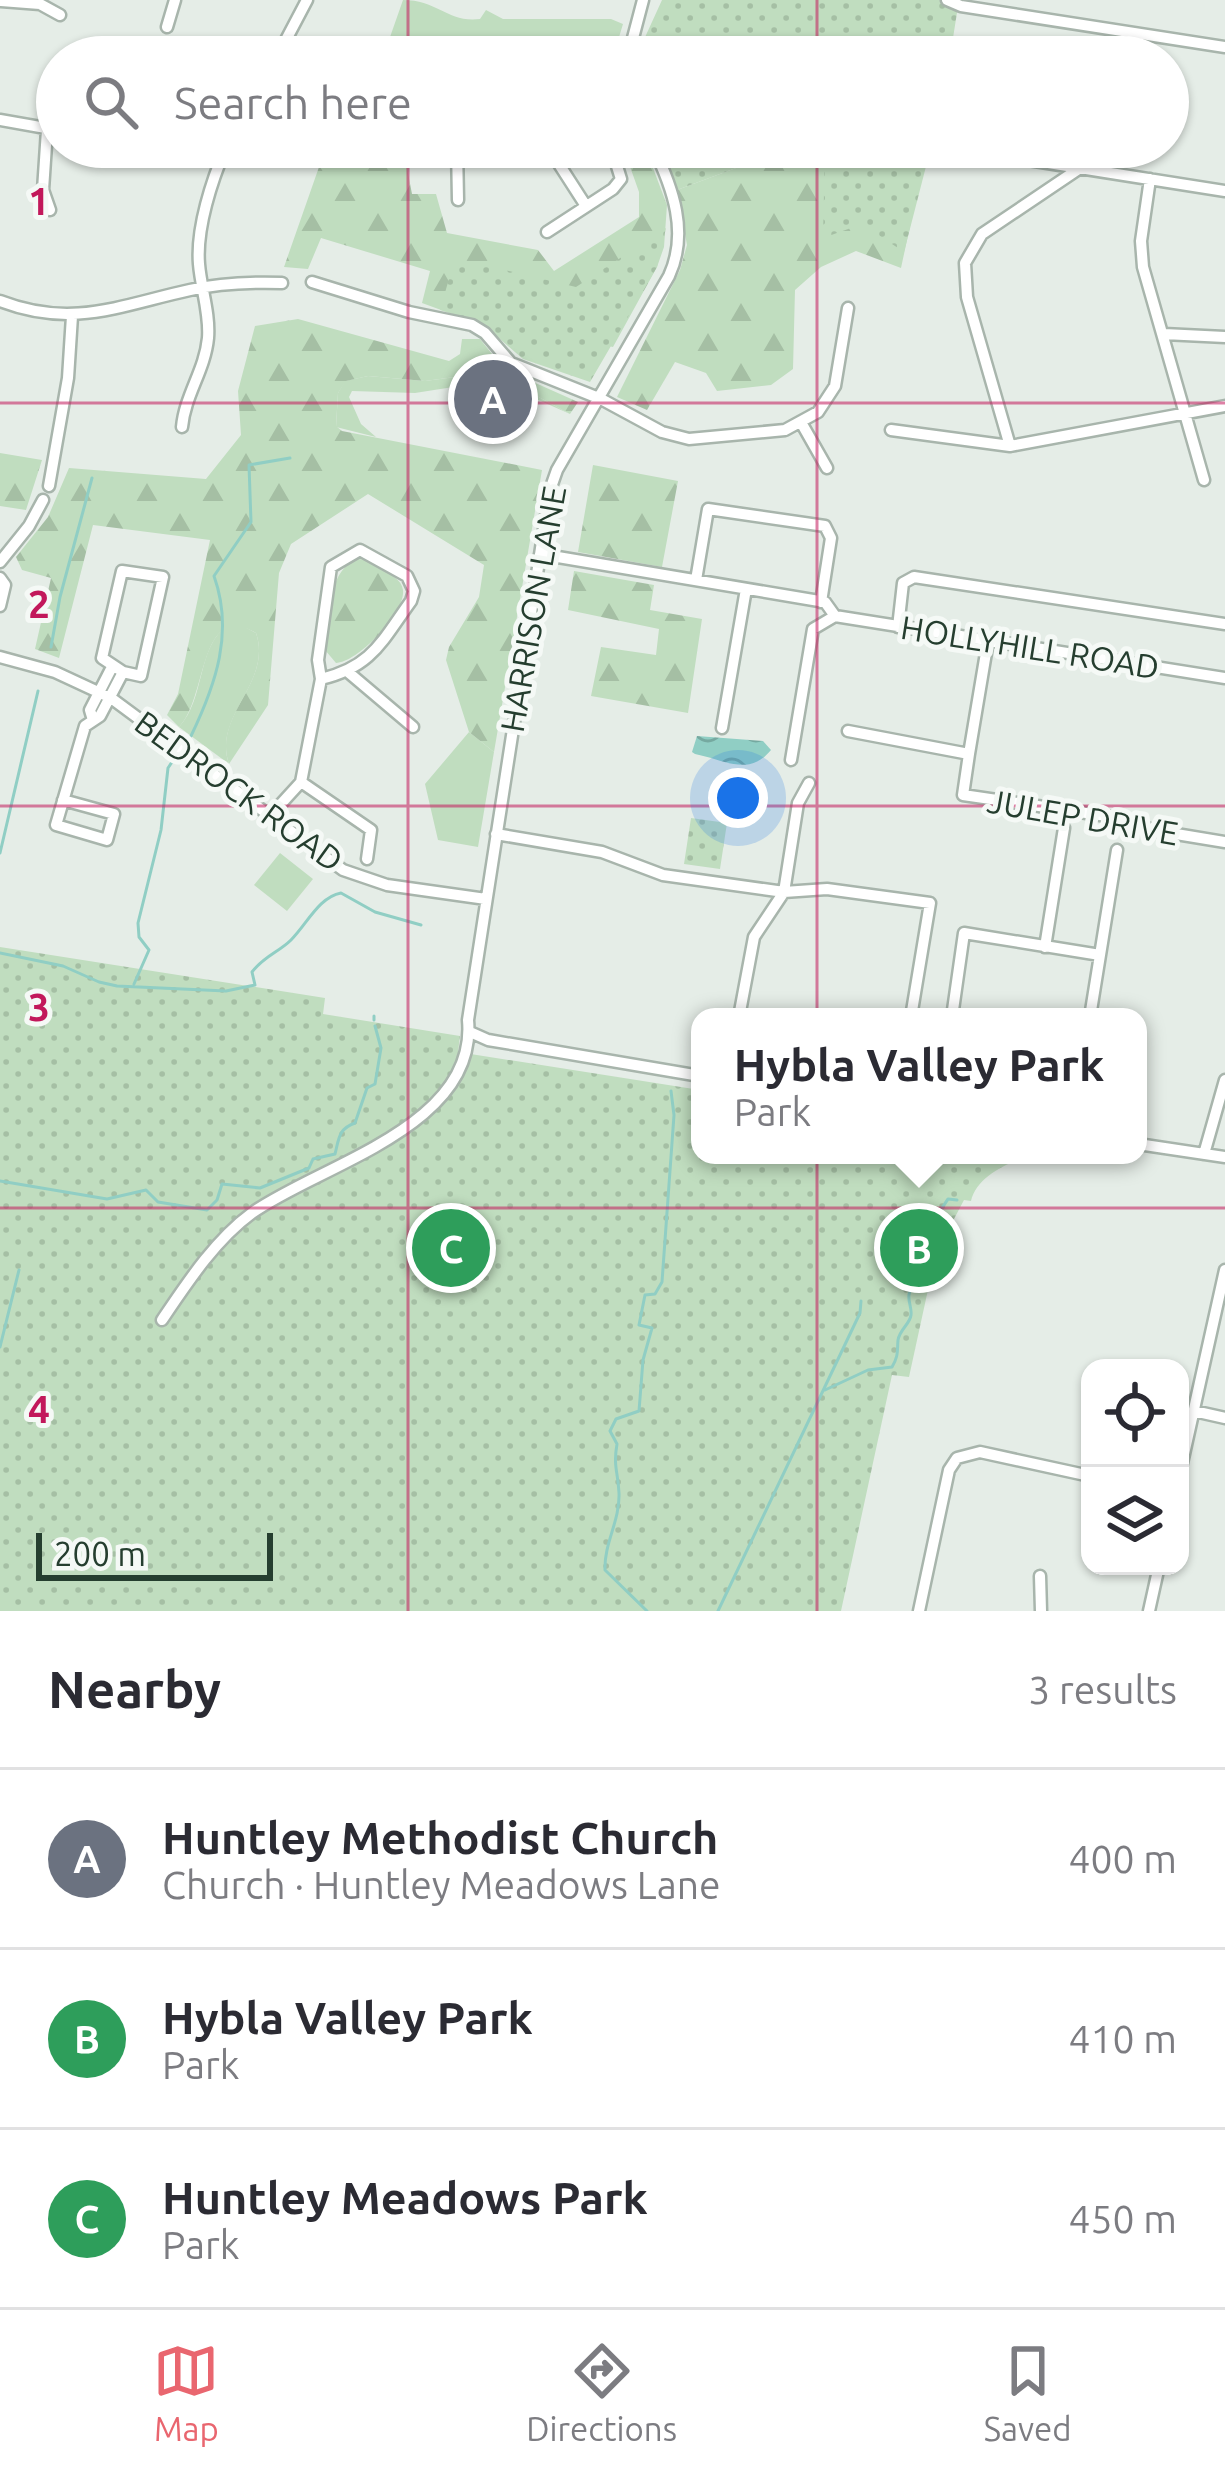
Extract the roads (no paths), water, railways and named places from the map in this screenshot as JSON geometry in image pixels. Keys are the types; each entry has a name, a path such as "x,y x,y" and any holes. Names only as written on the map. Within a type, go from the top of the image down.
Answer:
{"street":[{"path":"167,27 175,0"},
{"path":"289,36 307,0"},
{"path":"634,36 643,0"},
{"path":"947,0 1159,36"},
{"path":"0,2 40,4 60,16"},
{"path":"1189,41 1225,46"},
{"path":"0,120 36,127"},
{"path":"46,168 43,190 50,210"},
{"path":"182,427 205,357 208,325 199,265 218,168"},
{"path":"457,168 458,200"},
{"path":"562,168 586,206"},
{"path":"548,232 614,189 621,179 618,168"},
{"name":"HARRISON LANE","path":"162,1321 210,1254 248,1216 294,1186 378,1148 434,1101 459,1071 470,1032 486,899 553,480 669,276 679,249 677,214 661,168"},
{"path":"1010,446 967,297 965,263 982,234 1080,168 1225,191"},
{"path":"1150,179 1141,255 1204,480"},
{"path":"312,282 472,326 485,333 511,363 601,399 662,432 689,439 785,430 802,424 824,406 835,386 848,308"},
{"path":"0,301 72,316 203,288 283,283"},
{"path":"49,486 68,378 72,316"},
{"path":"1164,334 1225,338"},
{"path":"891,430 1010,446 1225,406"},
{"path":"802,424 827,468"},
{"path":"0,562 43,500"},
{"path":"696,580 708,508 825,526 831,538 821,602"},
{"path":"269,817 301,782 321,679 318,660 331,567 360,550 407,576 414,591 370,658 348,672 321,679"},
{"path":"540,554 821,602 835,616 813,629 791,760"},
{"path":"122,571 156,573 163,581 141,676 117,670 102,658 122,571"},
{"path":"0,578 5,585 0,607"},
{"path":"898,627 903,583 914,578 1225,624"},
{"path":"722,728 746,589"},
{"name":"HOLLYHILL ROAD","path":"835,616 1225,678"},
{"path":"969,754 988,641"},
{"name":"BEDROCK ROAD","path":"0,657 38,666 105,694 329,862 365,879 486,899"},
{"path":"63,800 113,814 107,840 56,825 63,800 85,727 93,719 90,710 117,670"},
{"path":"348,672 412,728"},
{"name":"JULEP DRIVE","path":"848,731 969,754 963,795 1126,819 1152,830 1225,842"},
{"path":"301,782 370,830 367,859"},
{"path":"741,1008 754,937 784,892 798,803 809,783"},
{"path":"1046,946 1064,828"},
{"path":"496,834 601,851 664,875 784,892 827,889 929,903 912,1008"},
{"path":"1091,1008 1117,850"},
{"path":"953,1008 964,933 1100,956"},
{"path":"470,1032 488,1040 691,1074"},
{"path":"1204,1154 1225,1080"},
{"path":"1147,1145 1225,1157"},
{"path":"1181,1467 1225,1270"},
{"path":"1193,1412 1225,1418"},
{"path":"920,1611 949,1470 957,1458 980,1451 1081,1474"},
{"path":"1149,1611 1157,1575"},
{"path":"1040,1576 1040,1611"}],"water":[{"path":"697,736 763,741 771,750 754,763 736,764 692,752"}],"waterway":[{"path":"191,736 208,697 222,638 214,576 251,522 249,465 290,458"},
{"path":"51,647 92,478"},
{"path":"0,853 38,691"},
{"path":"134,984 149,950 139,937 138,923 161,830 168,768 174,759"},
{"path":"0,953 63,966 117,986 226,991 255,985 252,972 291,940 320,905 341,893 375,912 421,925"},
{"path":"0,1181 107,1199 146,1190 158,1202 207,1210 217,1200 222,1184 260,1188 309,1168 313,1159 335,1154 342,1131 355,1123 367,1088 375,1084 381,1048 375,1026"},
{"path":"647,1611 605,1570 619,1503 617,1444 610,1431 616,1419 639,1411 643,1360 652,1328 639,1325 645,1295 655,1294 662,1282 674,1115 671,1091"},
{"path":"825,1390 868,1370 892,1367 899,1336 910,1318 909,1295 924,1244 948,1199 957,1200"},
{"path":"0,1347 19,1270"},
{"path":"718,1611 860,1313 861,1301"}],"place":[{"name":"Huntley Methodist Church","path":"493,399"},
{"name":"Huntley Meadows Park","path":"451,1248"},
{"name":"Hybla Valley Park","path":"919,1248"}]}
